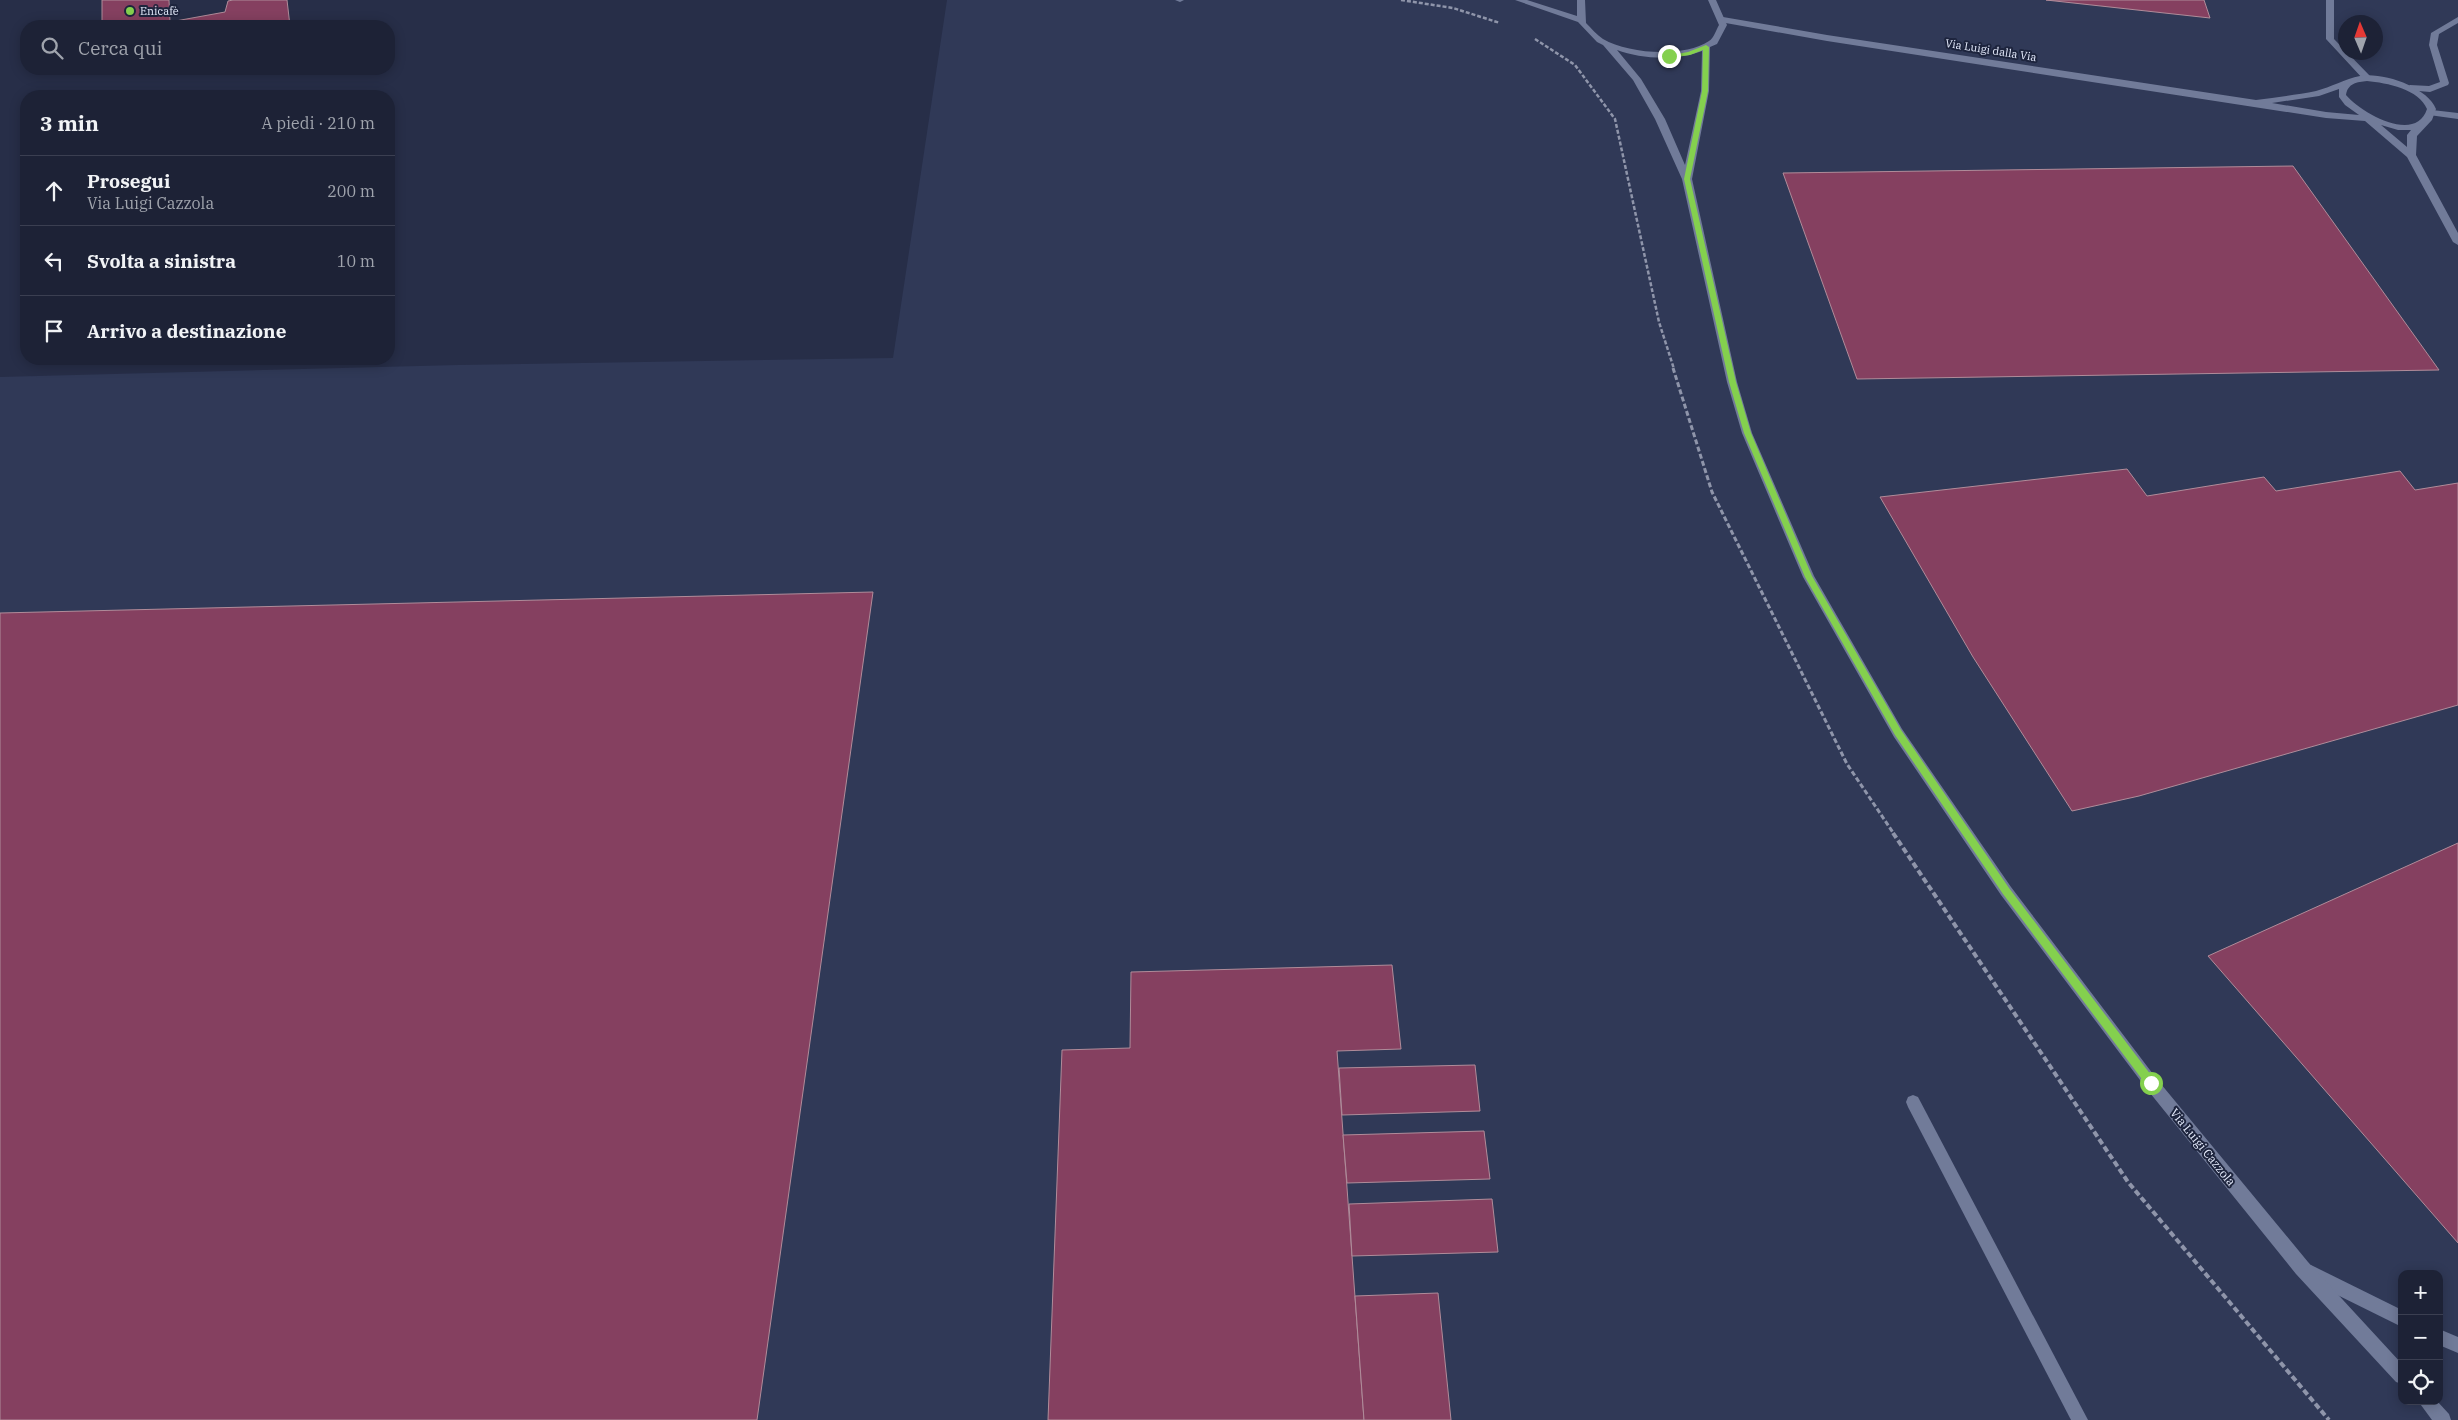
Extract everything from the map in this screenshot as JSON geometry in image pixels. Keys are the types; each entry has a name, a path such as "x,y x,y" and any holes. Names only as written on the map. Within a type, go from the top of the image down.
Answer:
{"street":[{"path":"1519,0 1581,20"},
{"path":"1581,0 1578,8 1581,20 1590,32 1606,43 1625,51 1662,56 1690,54 1706,47 1716,39 1722,30 1723,20 1720,9 1712,0"},
{"path":"2330,0 2330,39 2366,78"},
{"name":"Via Luigi dalla Via","path":"1723,20 1827,38 2326,115 2367,118"},
{"path":"2256,103 2319,93 2366,78 2389,81 2410,88 2430,89 2445,83 2433,45 2435,33 2458,20"},
{"name":"Via Luigi Cazzola","path":"1606,43 1637,80 1660,119 1687,179 1732,382 1747,433 1809,577 1898,733 2006,891 2151,1083 2302,1268 2398,1372"},
{"name":"Via Luigi Cazzola","path":"1687,179 1705,91 1706,47"},
{"path":"2346,83 2342,88 2342,95 2346,103 2411,155 2458,242"},
{"path":"2410,88 2429,105 2432,113 2429,120 2421,125 2412,135 2411,155"},
{"path":"2432,113 2458,116"},
{"path":"2367,118 2395,126 2421,125"},
{"path":"1913,1102 2080,1420"},
{"path":"2302,1268 2398,1318"},
{"path":"2443,1339 2458,1345"},
{"path":"2430,1405 2443,1420"}],"shaded area":[{"path":"947,0 2458,0 2458,1420 0,1420 0,377 458,365 893,358"}],"building":[{"path":"102,0 169,0 170,20 102,20"},
{"path":"233,0 287,0 289,20 181,20 225,12 228,1"},
{"path":"2046,0 2204,0 2210,18"},
{"path":"2293,166 2439,370 1857,379 1783,173"},
{"path":"2127,469 2147,496 2264,477 2276,491 2400,471 2415,490 2458,483 2458,705 2139,796 2072,811 1973,657 1880,497"},
{"path":"873,592 757,1420 0,1420 0,613"},
{"path":"2458,843 2458,1243 2208,956"},
{"path":"1392,965 1401,1049 1337,1051 1364,1420 1048,1420 1062,1050 1130,1048 1131,972"},
{"path":"1475,1065 1480,1111 1342,1115 1339,1068"},
{"path":"1484,1131 1490,1179 1347,1183 1343,1135"},
{"path":"1492,1199 1498,1252 1352,1256 1349,1204"},
{"path":"1438,1293 1451,1420 1364,1420 1355,1296"}],"place":[{"name":"Enicafè","path":"130,11"}],"route":[{"path":"1669,56 1690,54 1706,47 1705,91 1687,179 1732,382 1747,433 1809,577 1898,733 2006,891 2151,1083"}]}
